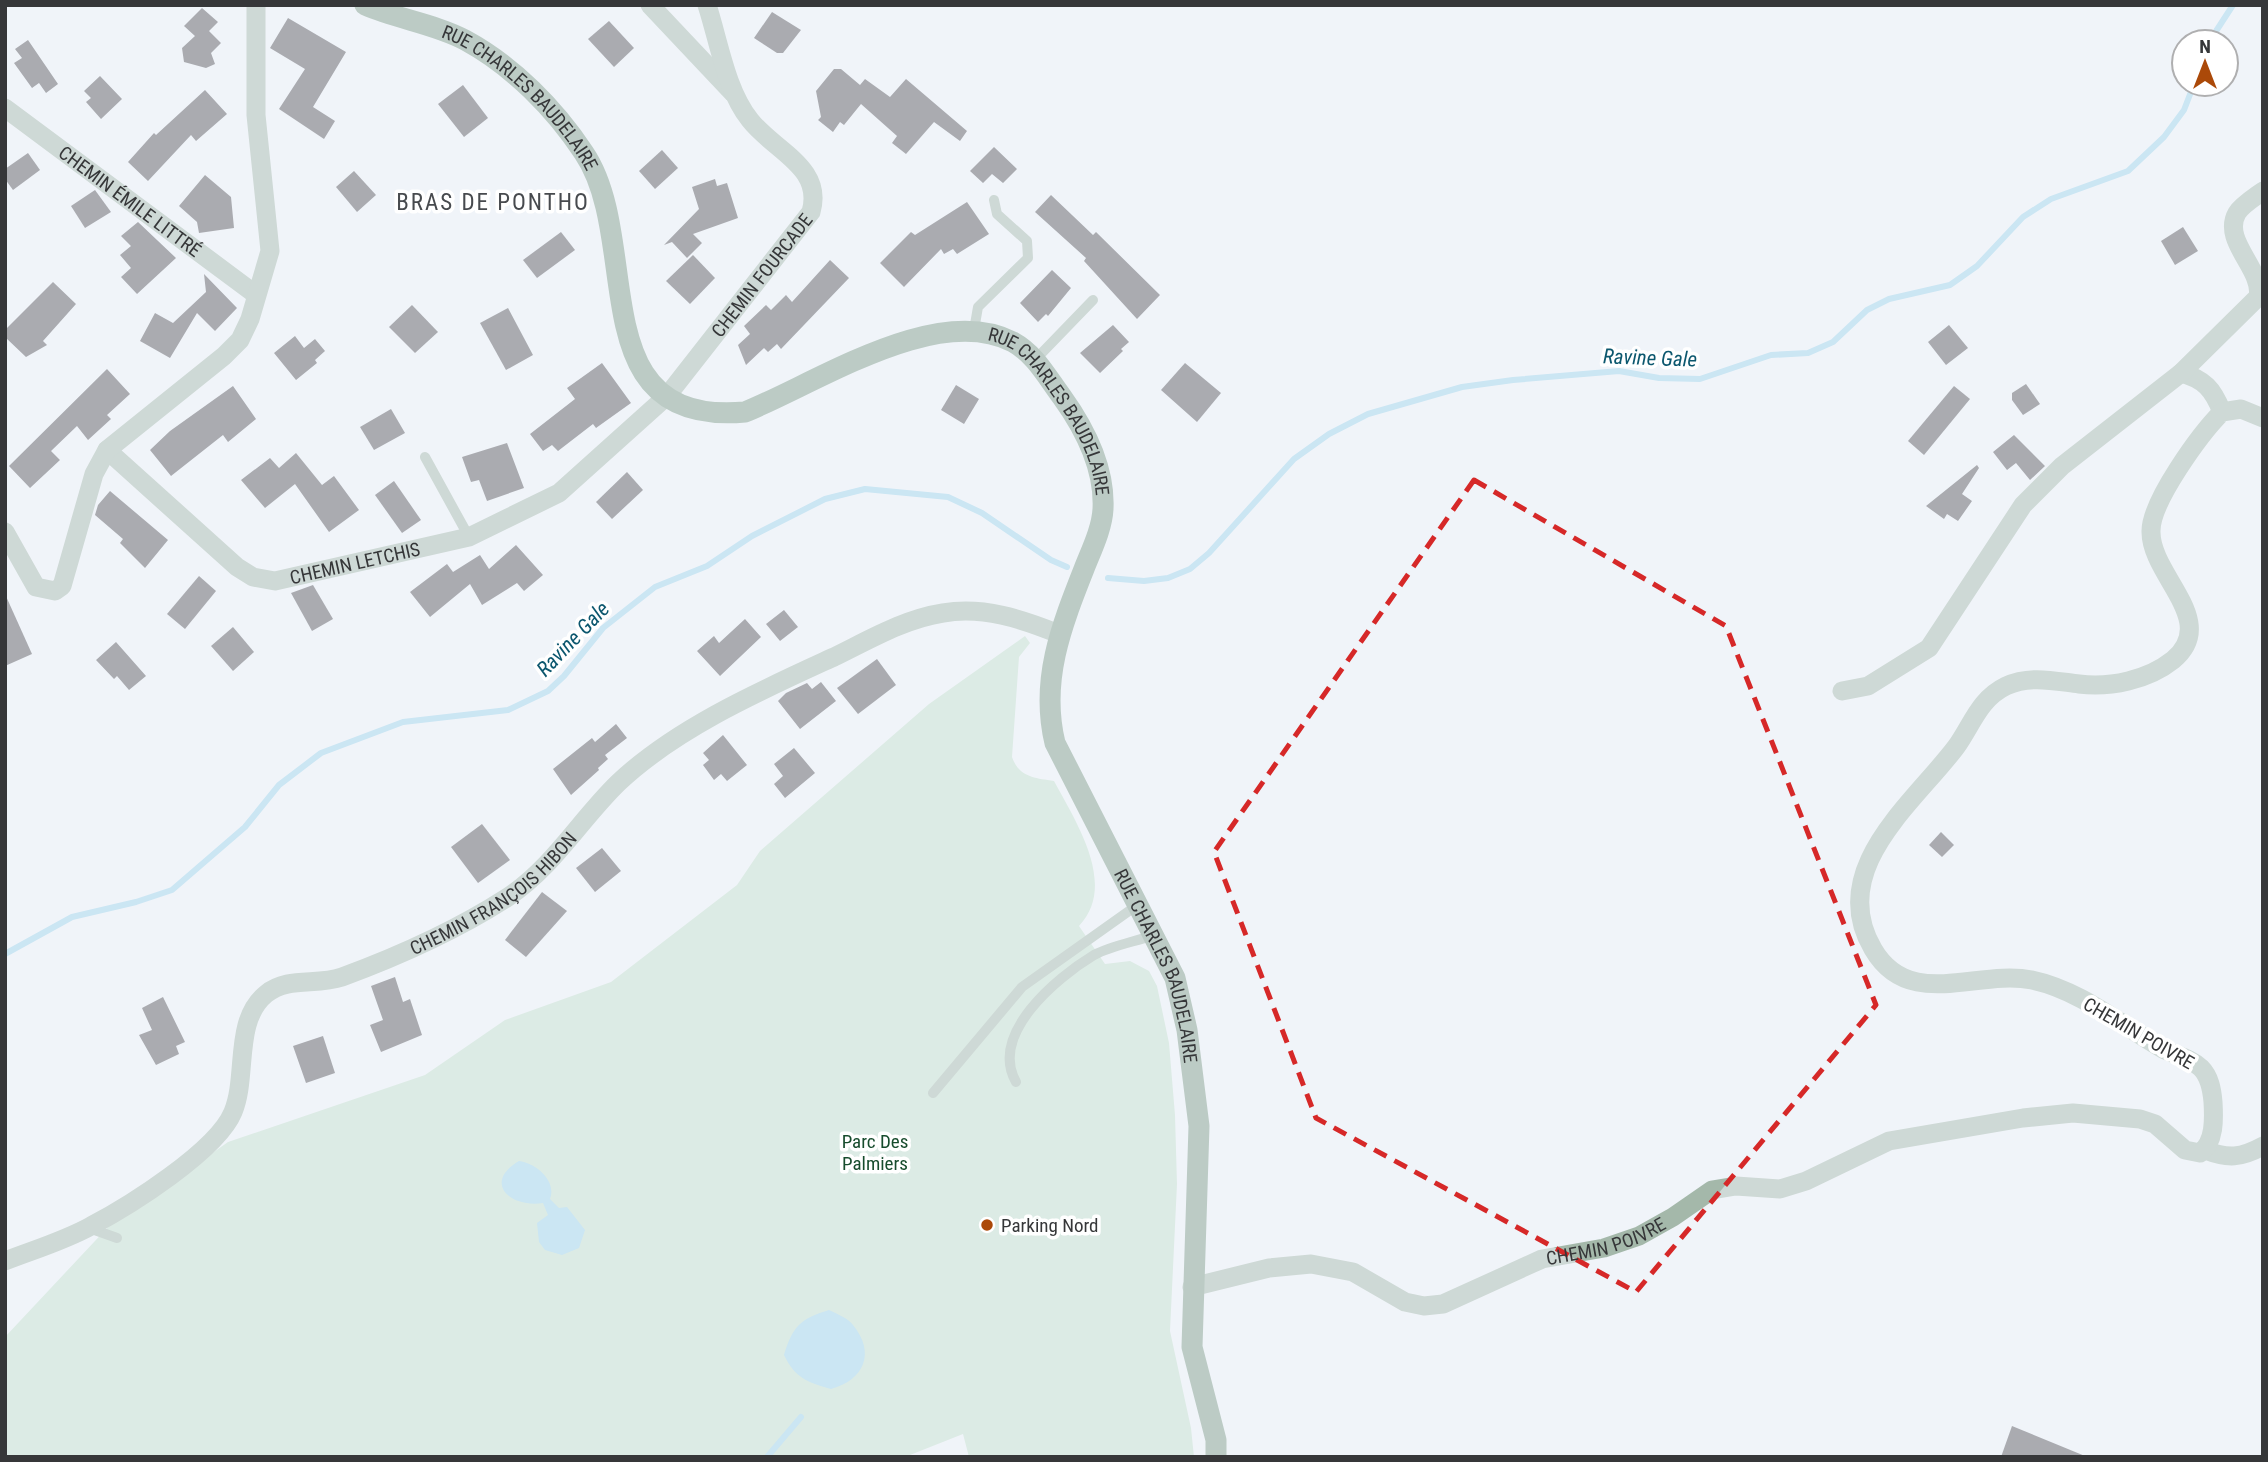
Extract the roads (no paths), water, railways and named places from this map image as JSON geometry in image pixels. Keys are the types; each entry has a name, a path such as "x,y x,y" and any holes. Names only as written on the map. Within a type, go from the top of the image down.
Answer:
{"main road":[{"name":"RUE CHARLES BAUDELAIRE","path":"365,5 464,40 507,69 549,107 586,155 604,196 632,355 647,380 667,396 696,410 722,414 745,412 888,348 924,335 974,330 990,332 1014,343 1035,360 1077,419 1098,464 1103,509 1097,536 1059,634 1049,681 1049,717 1055,743 1151,936 1175,978 1194,1068 1199,1126 1192,1347 1216,1440 1216,1457"}],"street":[{"path":"5,532 37,587 55,591 62,586 94,474 107,450 232,348 250,319 255,294 264,278 270,251 256,115 256,5"},
{"path":"650,5 737,97"},
{"name":"CHEMIN FOURCADE","path":"667,396 811,212 815,200 814,188 805,170 750,120 737,97 707,5"},
{"name":"CHEMIN ÉMILE LITTRÉ","path":"5,108 255,294"},
{"path":"1842,691 1868,686 1928,648 2023,505 2062,466 2180,373 2258,298 2259,281 2236,235 2235,222 2238,212 2263,191"},
{"path":"2180,373 2200,378 2211,388 2222,412 2241,409 2263,418"},
{"name":"CHEMIN LETCHIS","path":"107,450 237,567 253,577 275,582 469,537 559,494 667,396"},
{"name":"CHEMIN POIVRE","path":"1192,1287 1269,1268 1311,1265 1353,1272 1405,1302 1424,1306 1443,1304 1542,1259 1604,1248 1639,1236 1712,1190 1736,1186 1780,1189 1806,1181 1889,1141 2023,1118 2073,1113 2140,1118 2155,1124 2185,1150 2200,1153 2204,1150 2211,1137 2213,1100 2211,1083 2197,1064 2167,1051 2091,1004 2063,990 2032,980 2005,978 1924,984 1898,977 1873,949 1861,912 1864,878 1878,841 1957,746 1986,699 2006,686 2028,680 2050,679 2095,685 2130,680 2172,660 2183,647 2190,631 2189,616 2159,566 2150,531 2164,494 2222,412"},
{"name":"CHEMIN FRANÇOIS HIBON","path":"5,1261 89,1228 168,1177 223,1131 240,1087 248,1023 262,997 290,982 338,978 412,950 508,897 558,852 625,777 728,706 912,620 947,612 985,612 1023,620 1059,634"},
{"path":"2204,1150 2223,1157 2244,1156 2263,1146"}],"lane":[{"path":"974,330 978,307 1028,258 1027,241 997,214 994,200"},
{"path":"1035,360 1094,300"},
{"path":"425,457 469,537"},
{"path":"933,1093 1022,987 1136,906"},
{"path":"1017,1082 1009,1068 1008,1054 1015,1031 1045,994 1098,954 1151,936"},
{"path":"89,1228 117,1238"}],"water":[{"path":"519,1161 532,1165 544,1174 550,1186 550,1199 559,1208 567,1207 585,1230 579,1248 562,1255 545,1250 539,1242 537,1223 548,1215 543,1203 520,1202 505,1192 502,1185 508,1169"},
{"path":"829,1310 853,1325 860,1335 865,1355 859,1372 852,1379 831,1389 797,1374 784,1355 799,1325"}],"waterway":[{"name":"Ravine Gale","path":"2218,28 2233,5"},
{"name":"Ravine Gale","path":"1108,578 1144,581 1168,578 1190,569 1209,553 1294,459 1329,434 1368,414 1462,387 1513,380 1619,371 1659,378 1700,379 1771,355 1808,353 1833,342 1867,310 1889,299 1950,285 1977,266 2023,217 2051,199 2128,171 2164,137 2184,110 2189,98"},
{"name":"Ravine Gale","path":"5,954 72,917 136,902 172,890 245,827 279,785 321,753 403,722 508,710 548,691 564,676 603,628 655,587 707,566 752,536 825,499 865,489 948,497 982,513 1051,560 1067,567"},
{"path":"767,1457 801,1417"}],"place":[{"name":"Parking Nord","path":"987,1225"}],"district":[{"name":"BRAS DE PONTHO","path":"493,202"}],"park label":[{"name":"Parc Des Palmiers","path":"875,1152"}]}
